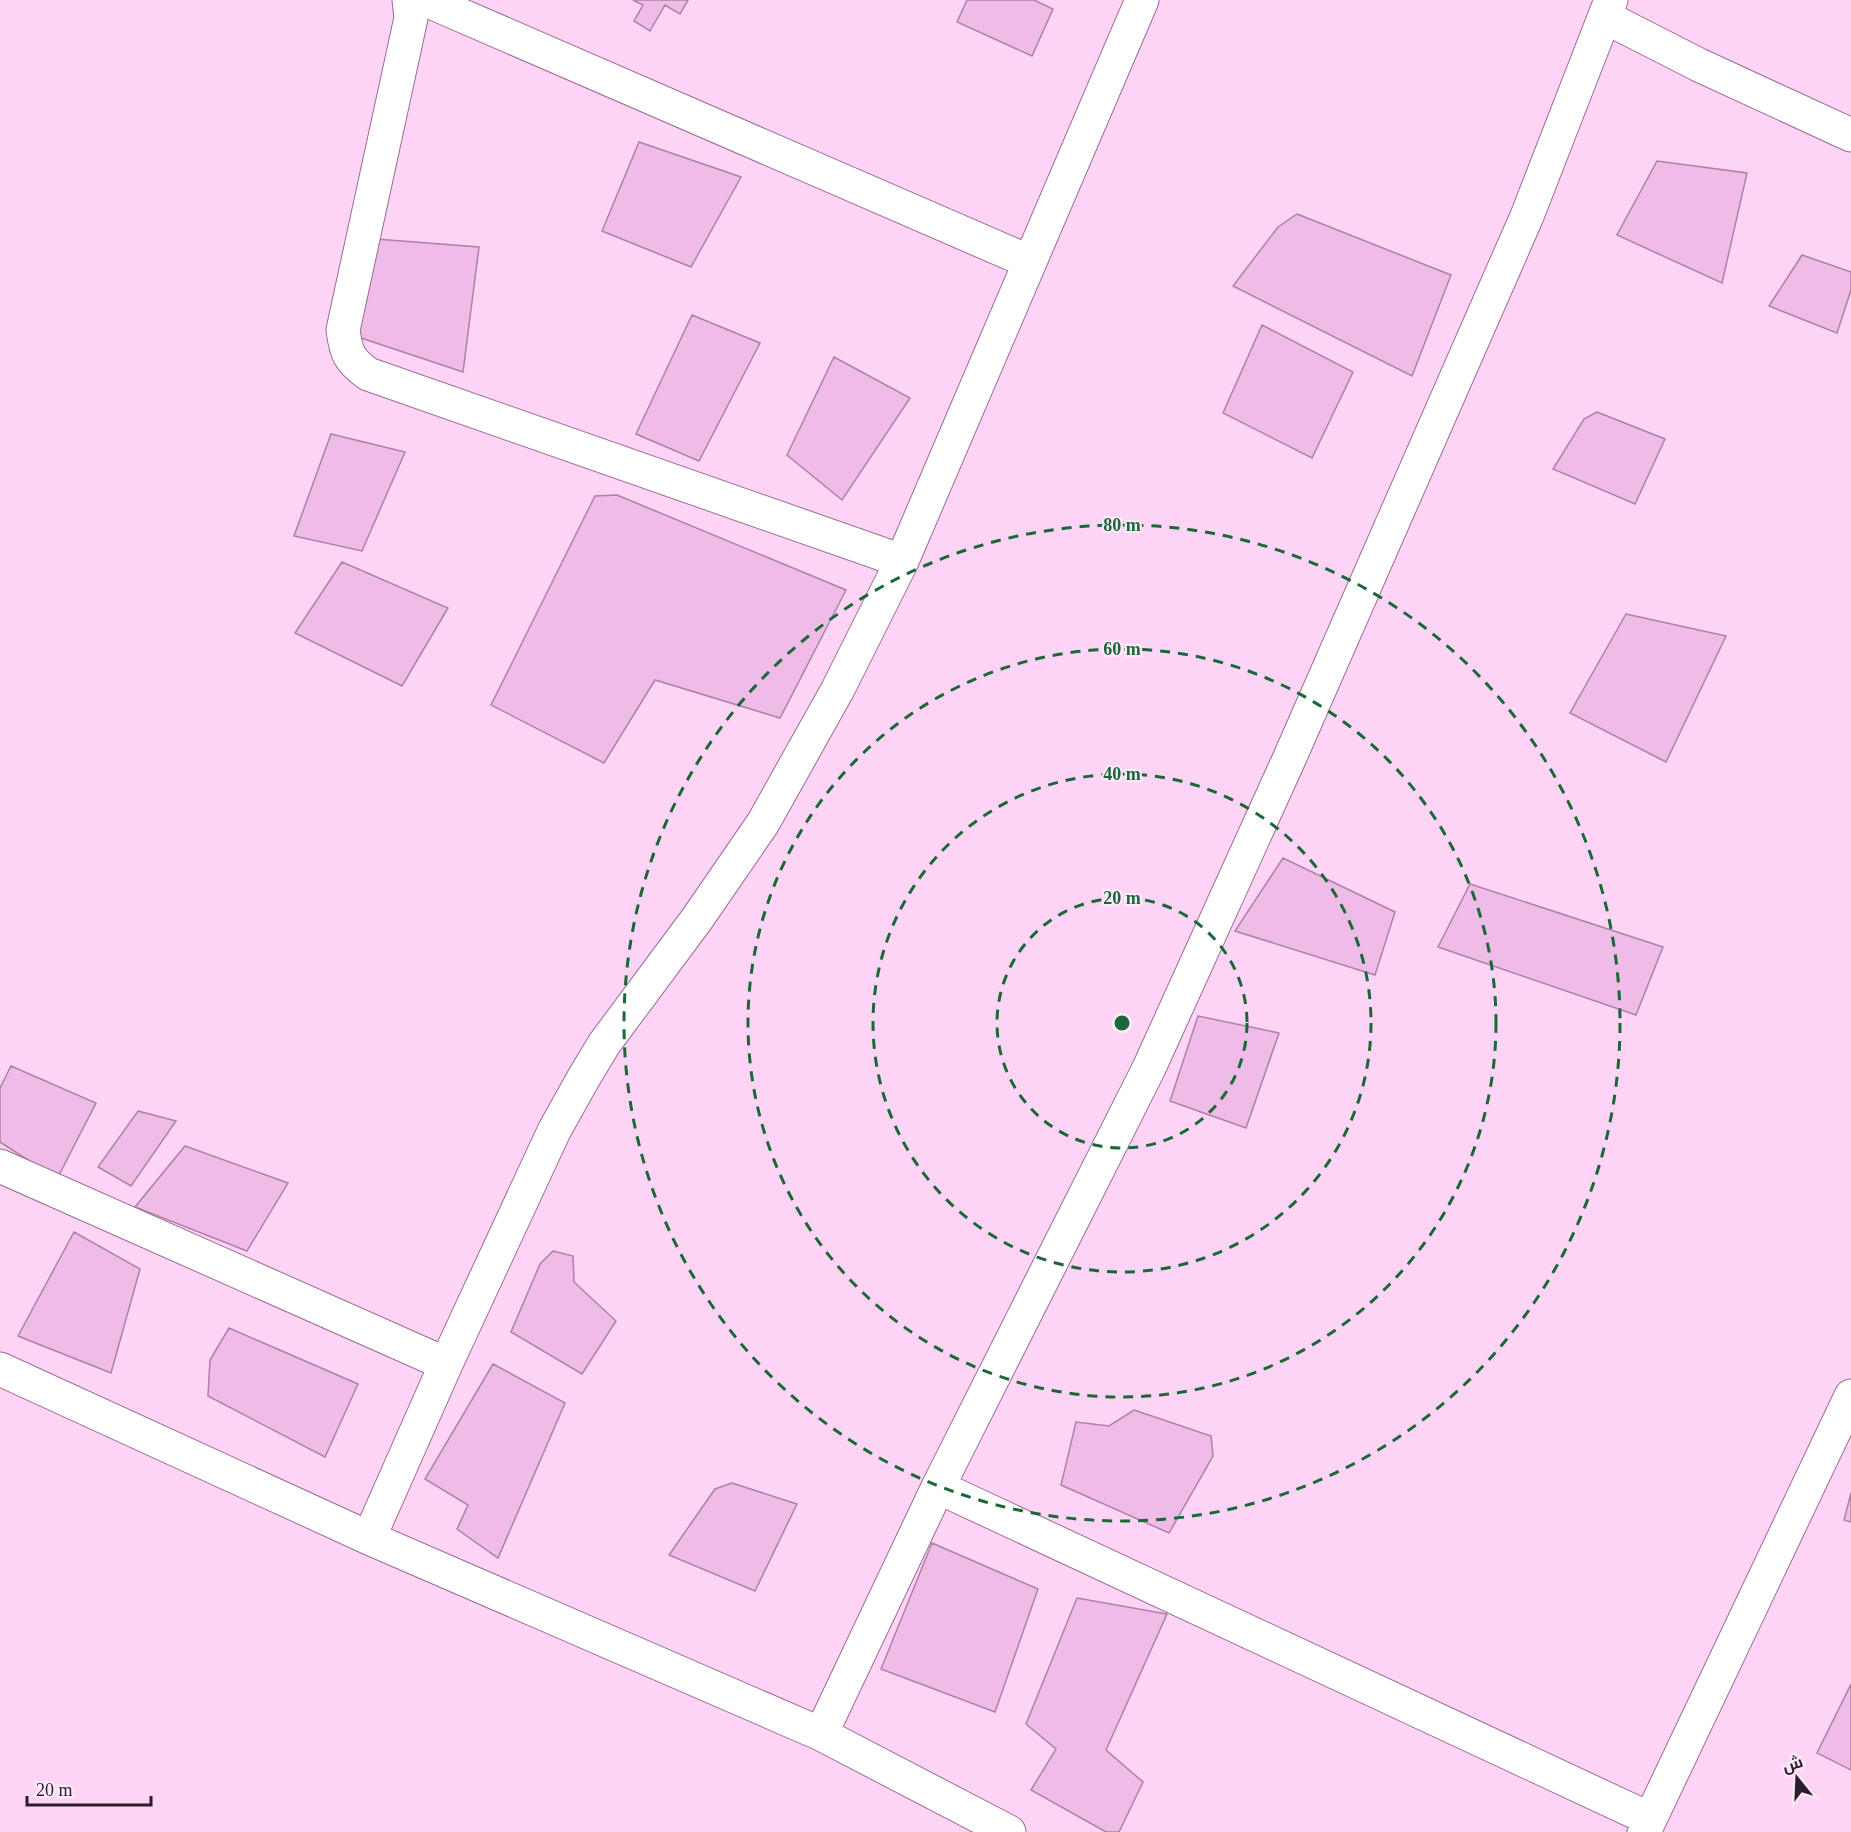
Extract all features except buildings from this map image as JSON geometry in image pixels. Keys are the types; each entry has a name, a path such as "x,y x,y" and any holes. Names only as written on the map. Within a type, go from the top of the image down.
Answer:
{"street":[{"path":"409,0 411,18 343,330 345,349 354,364 368,374 902,561"},
{"path":"426,0 1030,262"},
{"path":"369,1538 446,1364 554,1131 604,1044 709,902 763,824 838,689 902,561 1142,0"},
{"path":"821,1734 938,1487 1149,1068 1290,757 1527,216 1608,8 1699,64 1851,135"},
{"path":"0,1166 446,1364"},
{"path":"0,1369 369,1538 821,1734 1009,1832"},
{"path":"938,1487 1647,1826 1851,1396"}]}
